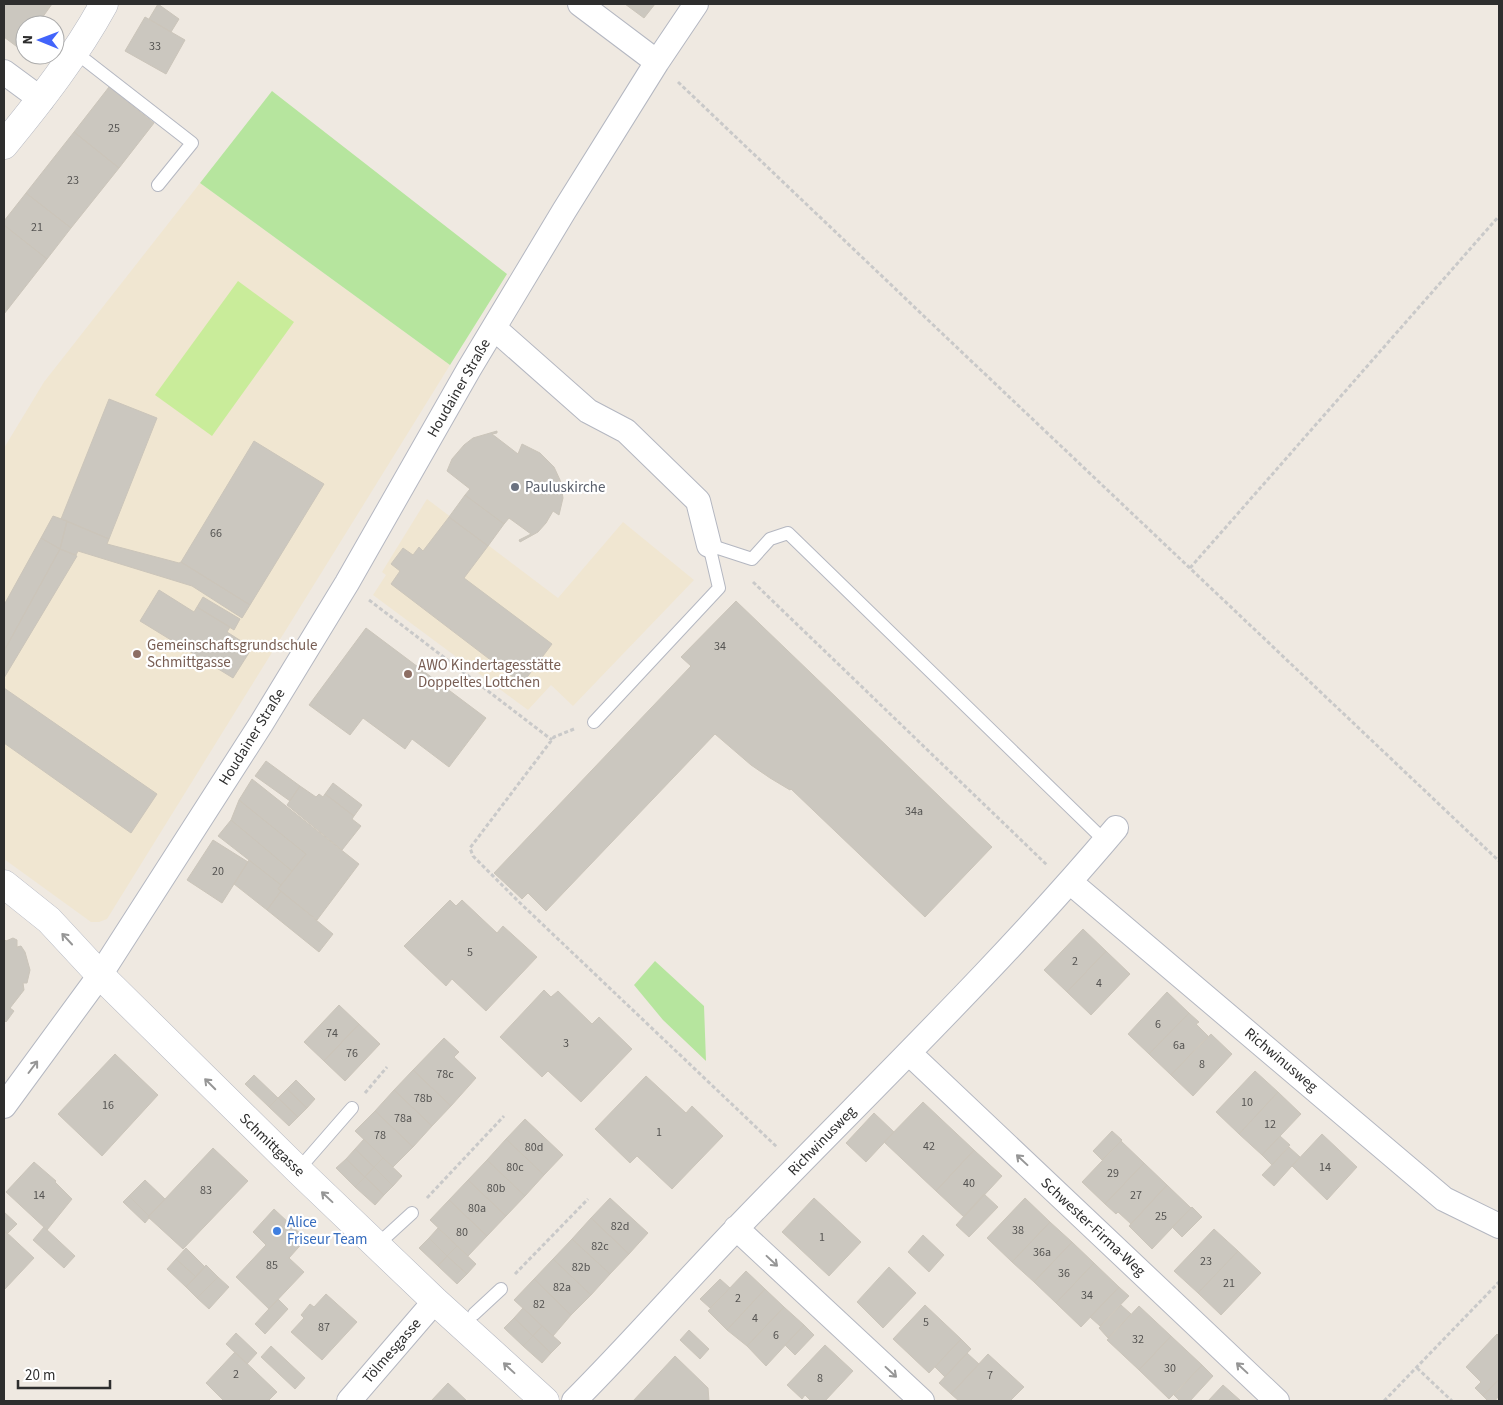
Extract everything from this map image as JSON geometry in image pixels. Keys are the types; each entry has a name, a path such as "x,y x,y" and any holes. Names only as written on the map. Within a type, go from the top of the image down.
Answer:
{"main road":[{"path":"4,145 42,100 87,34 104,4"},
{"name":"Schmittgasse","path":"4,884 49,920 100,975 298,1170 435,1301 545,1401"}],"street":[{"path":"580,4 657,62"},
{"name":"Houdainer Straße","path":"4,1106 100,975 261,724 564,211 657,62 696,4"},
{"path":"4,72 42,100"},
{"name":"Houdainer Straße","path":"494,328 588,411 626,431 698,501 709,545"},
{"name":"Richwinusweg","path":"574,1401 736,1228 908,1053 1069,884 1110,834"},
{"name":"Richwinusweg","path":"1069,884 1444,1199 1499,1226"},
{"name":"Schwester-Firma-Weg","path":"908,1053 1277,1401"},
{"path":"736,1228 922,1401"},
{"name":"Tölmesgasse","path":"349,1401 435,1301"}],"lane":[{"path":"75,52 192,143 158,185"},
{"path":"709,545 752,559 770,538 788,533 1110,834"},
{"path":"594,722 719,588 709,545"},
{"path":"298,1170 352,1108"},
{"path":"377,1245 412,1213"},
{"path":"474,1314 501,1289"}],"path":[{"path":"657,62 940,333 1499,860"},
{"path":"1190,568 1499,216"},
{"path":"716,576 746,575 1069,884"},
{"path":"346,583 552,740"},
{"path":"594,722 554,737 470,848 473,856 797,1166"},
{"path":"352,1108 387,1068"},
{"path":"412,1213 504,1116"},
{"path":"501,1289 588,1199"},
{"path":"1384,1401 1499,1282"},
{"path":"1417,1368 1452,1401"}],"shaded area":[{"name":"Gemeinschaftsgrundschule Schmittgasse","path":"200,183 450,365 107,919 91,922 4,859 4,448 44,382"},
{"path":"427,499 558,598 623,522 694,580 573,706 551,685 528,710 373,595 386,575 382,572"}],"green space":[{"path":"272,91 507,274 450,365 200,183"},
{"path":"238,281 294,322 212,436 155,395"},
{"path":"655,961 704,1006 706,1061 663,1020 634,985"}],"building":[{"path":"4,4 52,4 44,15 15,15 15,45 4,37"},
{"path":"158,4 179,19 171,32 149,19"},
{"path":"625,4 655,4 644,18"},
{"path":"145,17 185,40 166,74 125,51"},
{"path":"109,87 154,123 119,168 74,132"},
{"path":"74,132 119,168 71,228 26,193"},
{"path":"26,193 71,228 47,259 4,225 4,221"},
{"path":"4,225 47,259 4,314"},
{"path":"109,399 157,418 109,539 61,519"},
{"name":"Pauluskirche","path":"497,431 497,433 492,434 518,454 522,444 540,453 554,467 560,480 563,498 559,515 553,511 538,532 520,542 519,540 531,534 509,518 504,524 465,495 470,489 447,471 452,459 464,445 473,438"},
{"path":"254,441 324,484 250,605 181,562"},
{"path":"465,495 504,524 488,546 449,517"},
{"path":"53,516 67,521 60,549 41,538"},
{"path":"449,517 488,546 464,578 552,644 522,684 391,584 400,571 391,564 403,548 413,555 419,547 423,551"},
{"path":"67,521 109,539 107,544 181,562 250,605 242,618 192,586 78,551 76,555 60,549"},
{"path":"41,538 60,549 4,651 4,605"},
{"path":"60,549 77,556 4,678 4,651"},
{"path":"159,590 194,612 197,607 230,627 227,632 252,648 233,678 140,621"},
{"path":"203,597 240,619 234,630 197,607"},
{"path":"736,601 992,847 925,917 791,789 751,765 715,734 546,911 528,893 522,899 494,873 691,666 681,657"},
{"path":"366,628 486,718 449,767 412,739 405,749 363,718 350,735 309,705"},
{"path":"4,688 157,794 131,833 4,743"},
{"path":"266,761 300,786 290,801 255,776"},
{"path":"252,779 359,864 317,920 278,889 306,854 239,800"},
{"path":"333,783 362,805 354,816 325,794"},
{"path":"300,786 316,797 319,794 323,797 325,794 354,816 352,819 361,826 342,850 287,805"},
{"path":"239,800 306,854 292,871 231,820"},
{"path":"231,820 292,871 281,885 218,836"},
{"path":"213,840 248,862 222,903 187,880"},
{"path":"249,860 281,885 278,889 281,891 267,910 234,884"},
{"path":"281,891 333,934 319,952 267,910"},
{"path":"450,900 456,906 462,900 497,933 503,926 537,957 486,1011 452,979 446,986 404,946"},
{"path":"1083,929 1106,951 1067,992 1044,970"},
{"path":"13,938 17,940 17,947 21,946 25,952 30,970 27,983 23,983 24,990 10,1008 14,1011 6,1022 4,1020 4,939 6,941"},
{"path":"1106,951 1130,974 1091,1015 1067,992"},
{"path":"544,990 551,997 558,991 592,1024 599,1017 632,1049 581,1102 548,1071 542,1077 500,1037"},
{"path":"1167,992 1189,1013 1149,1054 1128,1034"},
{"path":"339,1005 359,1024 324,1061 304,1042"},
{"path":"1189,1013 1199,1022 1196,1024 1208,1036 1171,1075 1149,1054"},
{"path":"359,1024 380,1044 345,1081 324,1061"},
{"path":"1211,1034 1232,1054 1193,1096 1171,1075"},
{"path":"444,1038 459,1052 454,1057 476,1078 451,1106 413,1070"},
{"path":"115,1054 158,1095 102,1156 58,1114"},
{"path":"413,1070 451,1106 432,1126 394,1090"},
{"path":"1255,1071 1278,1092 1239,1134 1216,1112"},
{"path":"254,1075 278,1098 269,1107 245,1084"},
{"path":"646,1076 686,1113 692,1106 723,1136 672,1189 637,1156 630,1163 595,1129"},
{"path":"296,1080 315,1099 307,1108 287,1089"},
{"path":"287,1089 307,1108 298,1117 278,1098"},
{"path":"394,1090 432,1126 413,1147 375,1111"},
{"path":"1278,1092 1301,1114 1262,1155 1239,1134"},
{"path":"278,1098 298,1117 289,1126 269,1107"},
{"path":"923,1102 974,1150 936,1191 884,1142"},
{"path":"375,1111 413,1147 393,1167 355,1131"},
{"path":"874,1113 894,1132 866,1162 846,1143"},
{"path":"525,1119 563,1155 544,1175 506,1139"},
{"path":"1112,1131 1122,1140 1102,1160 1093,1151"},
{"path":"1322,1134 1357,1167 1327,1200 1292,1166"},
{"path":"1280,1136 1290,1145 1272,1165 1262,1155"},
{"path":"364,1139 383,1158 374,1167 355,1149"},
{"path":"506,1139 544,1175 525,1196 487,1160"},
{"path":"1121,1141 1144,1163 1105,1204 1082,1182"},
{"path":"1289,1147 1300,1157 1274,1186 1262,1175"},
{"path":"213,1148 248,1181 183,1249 148,1217"},
{"path":"355,1149 374,1167 365,1177 346,1159"},
{"path":"974,1150 1002,1176 964,1217 936,1191"},
{"path":"383,1158 402,1176 393,1186 374,1167"},
{"path":"346,1159 365,1177 355,1187 336,1168"},
{"path":"487,1160 525,1196 506,1216 468,1180"},
{"path":"34,1162 56,1181 72,1199 47,1230 6,1192"},
{"path":"1144,1163 1167,1185 1131,1224 1118,1212 1116,1214 1105,1204"},
{"path":"374,1167 393,1186 384,1195 365,1177"},
{"path":"365,1177 384,1195 375,1205 355,1187"},
{"path":"145,1180 165,1199 149,1216 129,1196"},
{"path":"468,1180 506,1216 487,1236 449,1200"},
{"path":"1167,1185 1191,1208 1152,1249 1129,1226"},
{"path":"984,1194 998,1207 969,1237 956,1225"},
{"path":"129,1196 149,1216 145,1223 123,1202"},
{"path":"610,1198 648,1233 629,1254 591,1218"},
{"path":"814,1198 861,1242 829,1276 782,1232"},
{"path":"1025,1198 1050,1222 1012,1262 987,1238"},
{"path":"449,1200 487,1236 468,1256 430,1220"},
{"path":"1192,1207 1202,1217 1182,1237 1172,1227"},
{"path":"274,1209 306,1239 289,1258 304,1272 269,1309 236,1277 266,1245 253,1232"},
{"path":"4,1212 17,1224 7,1234 4,1230"},
{"path":"591,1218 629,1254 610,1274 572,1239"},
{"path":"1050,1222 1072,1242 1034,1282 1012,1262"},
{"path":"44,1227 75,1256 64,1268 33,1240"},
{"path":"438,1228 457,1246 447,1256 429,1238"},
{"path":"1214,1229 1238,1251 1198,1293 1174,1271"},
{"path":"4,1230 34,1258 5,1289 4,1288"},
{"path":"923,1235 944,1255 929,1272 908,1252"},
{"path":"429,1238 447,1256 438,1266 419,1248"},
{"path":"572,1239 610,1274 591,1295 553,1259"},
{"path":"1072,1242 1094,1263 1056,1303 1034,1282"},
{"path":"457,1246 476,1264 467,1274 447,1256"},
{"path":"186,1248 205,1267 196,1277 176,1259"},
{"path":"1238,1251 1261,1273 1221,1315 1198,1293"},
{"path":"447,1256 467,1274 457,1284 438,1266"},
{"path":"176,1259 196,1277 186,1287 167,1269"},
{"path":"553,1259 591,1295 571,1315 534,1279"},
{"path":"1094,1263 1119,1287 1081,1327 1056,1303"},
{"path":"206,1265 218,1277 197,1298 186,1287"},
{"path":"889,1267 916,1293 883,1328 857,1302"},
{"path":"746,1271 765,1289 727,1330 708,1311"},
{"path":"218,1277 229,1287 209,1309 197,1298"},
{"path":"534,1279 571,1315 553,1336 514,1300"},
{"path":"720,1279 730,1288 710,1308 700,1299"},
{"path":"1119,1287 1129,1296 1100,1326 1090,1317"},
{"path":"765,1289 784,1307 747,1346 727,1330"},
{"path":"326,1294 357,1322 322,1360 291,1332 304,1318 301,1315 310,1304 314,1307"},
{"path":"278,1299 288,1309 265,1334 255,1324"},
{"path":"925,1305 961,1339 929,1373 893,1339"},
{"path":"1121,1305 1131,1314 1108,1338 1099,1328"},
{"path":"1139,1306 1171,1336 1139,1370 1107,1340"},
{"path":"784,1307 804,1325 766,1366 747,1346"},
{"path":"523,1308 542,1326 533,1336 514,1318"},
{"path":"514,1318 533,1336 523,1346 504,1328"},
{"path":"804,1325 814,1335 795,1355 785,1345"},
{"path":"542,1326 561,1343 551,1353 533,1336"},
{"path":"689,1330 709,1349 700,1359 680,1340"},
{"path":"236,1333 257,1353 247,1364 226,1344"},
{"path":"1497,1334 1499,1336 1499,1379 1483,1396 1475,1388 1481,1382 1466,1367"},
{"path":"533,1336 551,1353 542,1363 523,1346"},
{"path":"1171,1336 1202,1365 1169,1399 1139,1370"},
{"path":"961,1339 971,1349 945,1377 935,1367"},
{"path":"825,1345 853,1371 825,1401 811,1401 805,1395 802,1399 787,1385"},
{"path":"271,1346 305,1378 295,1389 261,1357"},
{"path":"235,1352 277,1392 268,1401 224,1401 206,1383"},
{"path":"967,1353 979,1364 951,1394 939,1383"},
{"path":"988,1354 1024,1387 1010,1401 959,1401 951,1394"},
{"path":"675,1356 708,1388 709,1401 633,1401"},
{"path":"1202,1365 1213,1376 1190,1401 1180,1401 1174,1395"},
{"path":"1499,1379 1499,1398 1495,1401 1488,1401 1483,1396"},
{"path":"448,1383 467,1401 431,1401"},
{"path":"1223,1385 1241,1401 1208,1401"}],"place":[{"name":"Pauluskirche","path":"515,487"},
{"name":"Gemeinschaftsgrundschule Schmittgasse","path":"137,654"},
{"name":"AWO Kindertagesstätte Doppeltes Lottchen","path":"408,674"},
{"name":"Alice Friseur Team","path":"277,1231"}]}
